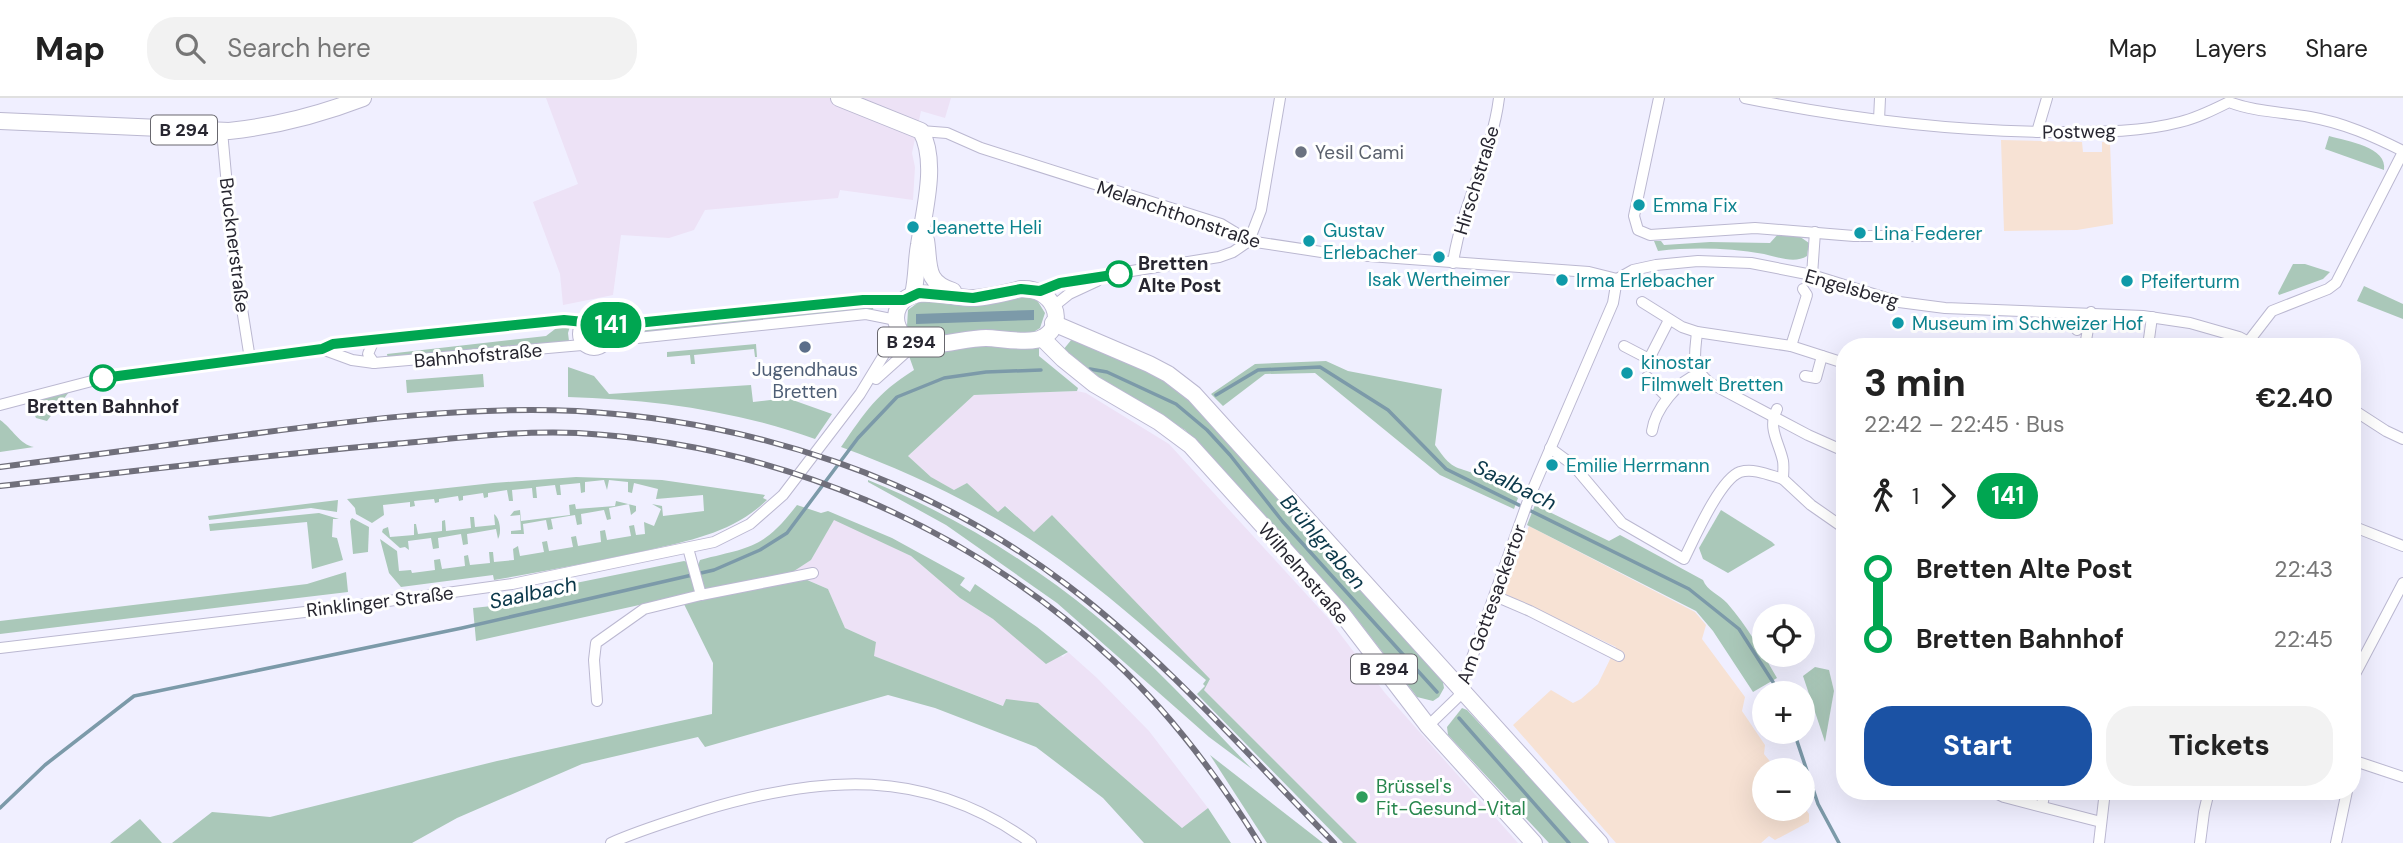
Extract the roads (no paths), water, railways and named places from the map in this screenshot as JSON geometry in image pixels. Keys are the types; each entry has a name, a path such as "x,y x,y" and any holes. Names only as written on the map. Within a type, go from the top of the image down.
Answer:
{"main road":[{"name":"B 294","path":"0,121 222,131 267,127 305,118 363,98"},
{"name":"Melanchthonstraße","path":"839,98 921,131"},
{"name":"B 294","path":"921,131 927,142 929,157 922,231 908,297 897,310 898,325 906,338 915,344 980,338 1042,338"},
{"path":"922,231 926,240 932,280 943,288 973,298"},
{"path":"908,297 926,293 973,298 1021,289 1040,291 1054,306 1053,323 1042,338"},
{"name":"Wilhelmstraße","path":"1053,323 1149,364 1168,374 1194,394 1600,843"},
{"name":"Wilhelmstraße","path":"1042,338 1094,384 1159,422 1190,445 1340,611 1428,726 1534,843"}],"street":[{"path":"1040,291 1060,283 1219,257 1233,252 1249,241 1261,210 1280,98"},
{"name":"Hirschstraße","path":"1453,263 1499,98"},
{"path":"1659,98 1634,216 1639,230 1650,234 1755,228 1854,236 1912,236"},
{"name":"Postweg","path":"1745,98 1816,112 1879,120 2037,132 2112,132 2148,128 2180,122 2210,112 2229,100 2255,109 2330,121 2366,133 2403,152"},
{"path":"1879,120 1880,98"},
{"path":"2037,132 2047,98"},
{"name":"Brucknerstraße","path":"222,131 233,252 250,359"},
{"name":"Melanchthonstraße","path":"921,131 947,133 981,148 1221,224 1249,241 1328,253 1589,272 1617,279"},
{"path":"2254,338 2272,310 2328,289 2336,283 2403,152"},
{"path":"1812,275 1815,232"},
{"name":"Engelsberg","path":"1617,279 1633,270 1656,265 1698,261 1751,263 1812,275 1877,297 1919,305 2151,317 2190,323 2231,338"},
{"path":"1054,306 1069,294 1107,276"},
{"name":"Am Gottesackertor","path":"1428,726 1458,697 1529,498 1613,303 1617,279"},
{"path":"1791,346 1807,295 1803,289"},
{"path":"607,325 610,335 606,345 596,350 582,345 578,335 584,322 594,318 607,325 908,297"},
{"path":"1642,302 1669,320 1697,332 1791,346 1836,360"},
{"path":"2077,330 2091,312"},
{"path":"2086,338 2091,312"},
{"path":"608,341 866,314 898,325"},
{"path":"2149,338 2151,317"},
{"name":"Bahnhofstraße","path":"0,405 111,376 322,349 333,344 564,320 584,322"},
{"path":"1648,368 1669,320"},
{"name":"Rinklinger Straße","path":"0,648 512,584 714,542 733,534 766,511 783,495 877,370 898,325"},
{"path":"1697,332 1695,358 1699,374 1710,383 1776,412 1808,435 1836,447"},
{"path":"374,340 368,354 374,363"},
{"name":"Rinklinger Straße","path":"860,394 915,344"},
{"name":"Bahnhofstraße","path":"322,349 352,360 374,363 582,345"},
{"path":"1624,346 1648,368 1656,385 1667,397"},
{"path":"1805,376 1816,379 1822,356"},
{"path":"1652,431 1667,397 1699,374"},
{"path":"1776,412 1773,433 1783,462 1783,479"},
{"path":"2361,414 2403,439"},
{"path":"1550,448 1573,465 1622,523 1684,559 1724,485 1737,473 1750,471 1783,479 1811,505 1836,522"},
{"path":"2361,530 2403,546"},
{"path":"688,548 700,591"},
{"path":"597,701 594,660 596,643 644,609 700,591 813,573"},
{"path":"2361,663 2401,586"},
{"path":"1495,596 1619,656"},
{"path":"2361,765 2403,777"},
{"path":"611,843 678,818 746,798 837,783 899,787 947,798 1006,824 1031,843"},
{"path":"2022,800 2101,822"},
{"path":"2042,806 2043,800"},
{"path":"2099,843 2104,800"},
{"path":"2200,843 2207,800"},
{"path":"2336,843 2345,800"}],"water":[{"path":"1034,310 1034,320 916,324 916,314"}],"waterway":[{"name":"Saalbach","path":"1216,395 1258,370 1320,367 1388,410 1446,469 1689,589 1739,629 1772,681"},
{"name":"Brühlgraben","path":"1090,369 1107,372 1176,404 1207,430 1283,522 1437,692"},
{"name":"Saalbach","path":"0,808 45,765 134,696 462,628 714,570 760,550 787,533 858,438 897,397 944,378 986,372 1041,370"},
{"name":"Brühlgraben","path":"1459,718 1569,843"},
{"name":"Saalbach","path":"1798,744 1818,804 1839,843"}],"railway":[{"path":"0,467 332,424 454,412 577,411 643,417 708,427 772,442 835,462 956,514 1013,547 1067,585 1172,676 1334,843"},
{"path":"0,486 345,448 486,435 555,432 652,440 725,454 797,474 866,500 933,532 997,570 1057,613 1114,661 1174,724 1210,770 1259,843"}],"place":[{"name":"Yesil Cami","path":"1301,152"},
{"name":"Emma Fix","path":"1639,205"},
{"name":"Jeanette Heli","path":"913,227"},
{"name":"Lina Federer","path":"1860,233"},
{"name":"Gustav Erlebacher","path":"1309,241"},
{"name":"Isak Wertheimer","path":"1439,257"},
{"name":"Bretten Alte Post","path":"1119,274"},
{"name":"Irma Erlebacher","path":"1562,280"},
{"name":"Pfeiferturm","path":"2127,281"},
{"name":"Museum im Schweizer Hof","path":"1898,323"},
{"name":"Jugendhaus Bretten","path":"805,347"},
{"name":"kinostar Filmwelt Bretten","path":"1627,373"},
{"name":"Bretten Bahnhof","path":"103,378"},
{"name":"Emilie Herrmann","path":"1552,465"},
{"name":"Brüssel's Fit-Gesund-Vital","path":"1362,797"}]}
